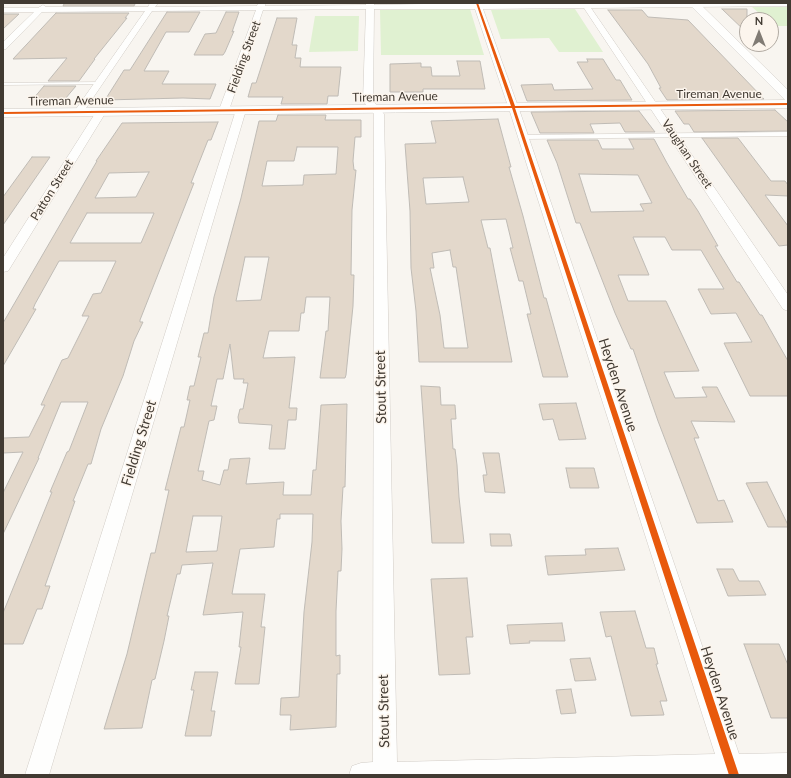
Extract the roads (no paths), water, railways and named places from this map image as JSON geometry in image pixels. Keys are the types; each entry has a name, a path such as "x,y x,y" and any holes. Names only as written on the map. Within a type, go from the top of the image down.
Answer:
{"street":[{"path":"3,46 47,3"},
{"name":"Vaughan Street","path":"585,4 788,306"},
{"path":"694,4 788,97"},
{"path":"3,10 262,5 788,4"},
{"name":"Fielding Street","path":"37,775 233,110 262,5"},
{"name":"Stout Street","path":"370,5 368,101 378,114 385,775"},
{"name":"Heyden Avenue","path":"478,5 733,771"},
{"path":"79,112 152,6"},
{"name":"Tireman Avenue","path":"3,113 788,104"},
{"name":"Patton Street","path":"3,268 101,112"},
{"path":"361,775 733,771 788,765"}],"lane":[{"path":"3,84 99,83"},
{"path":"523,137 788,134"}]}
